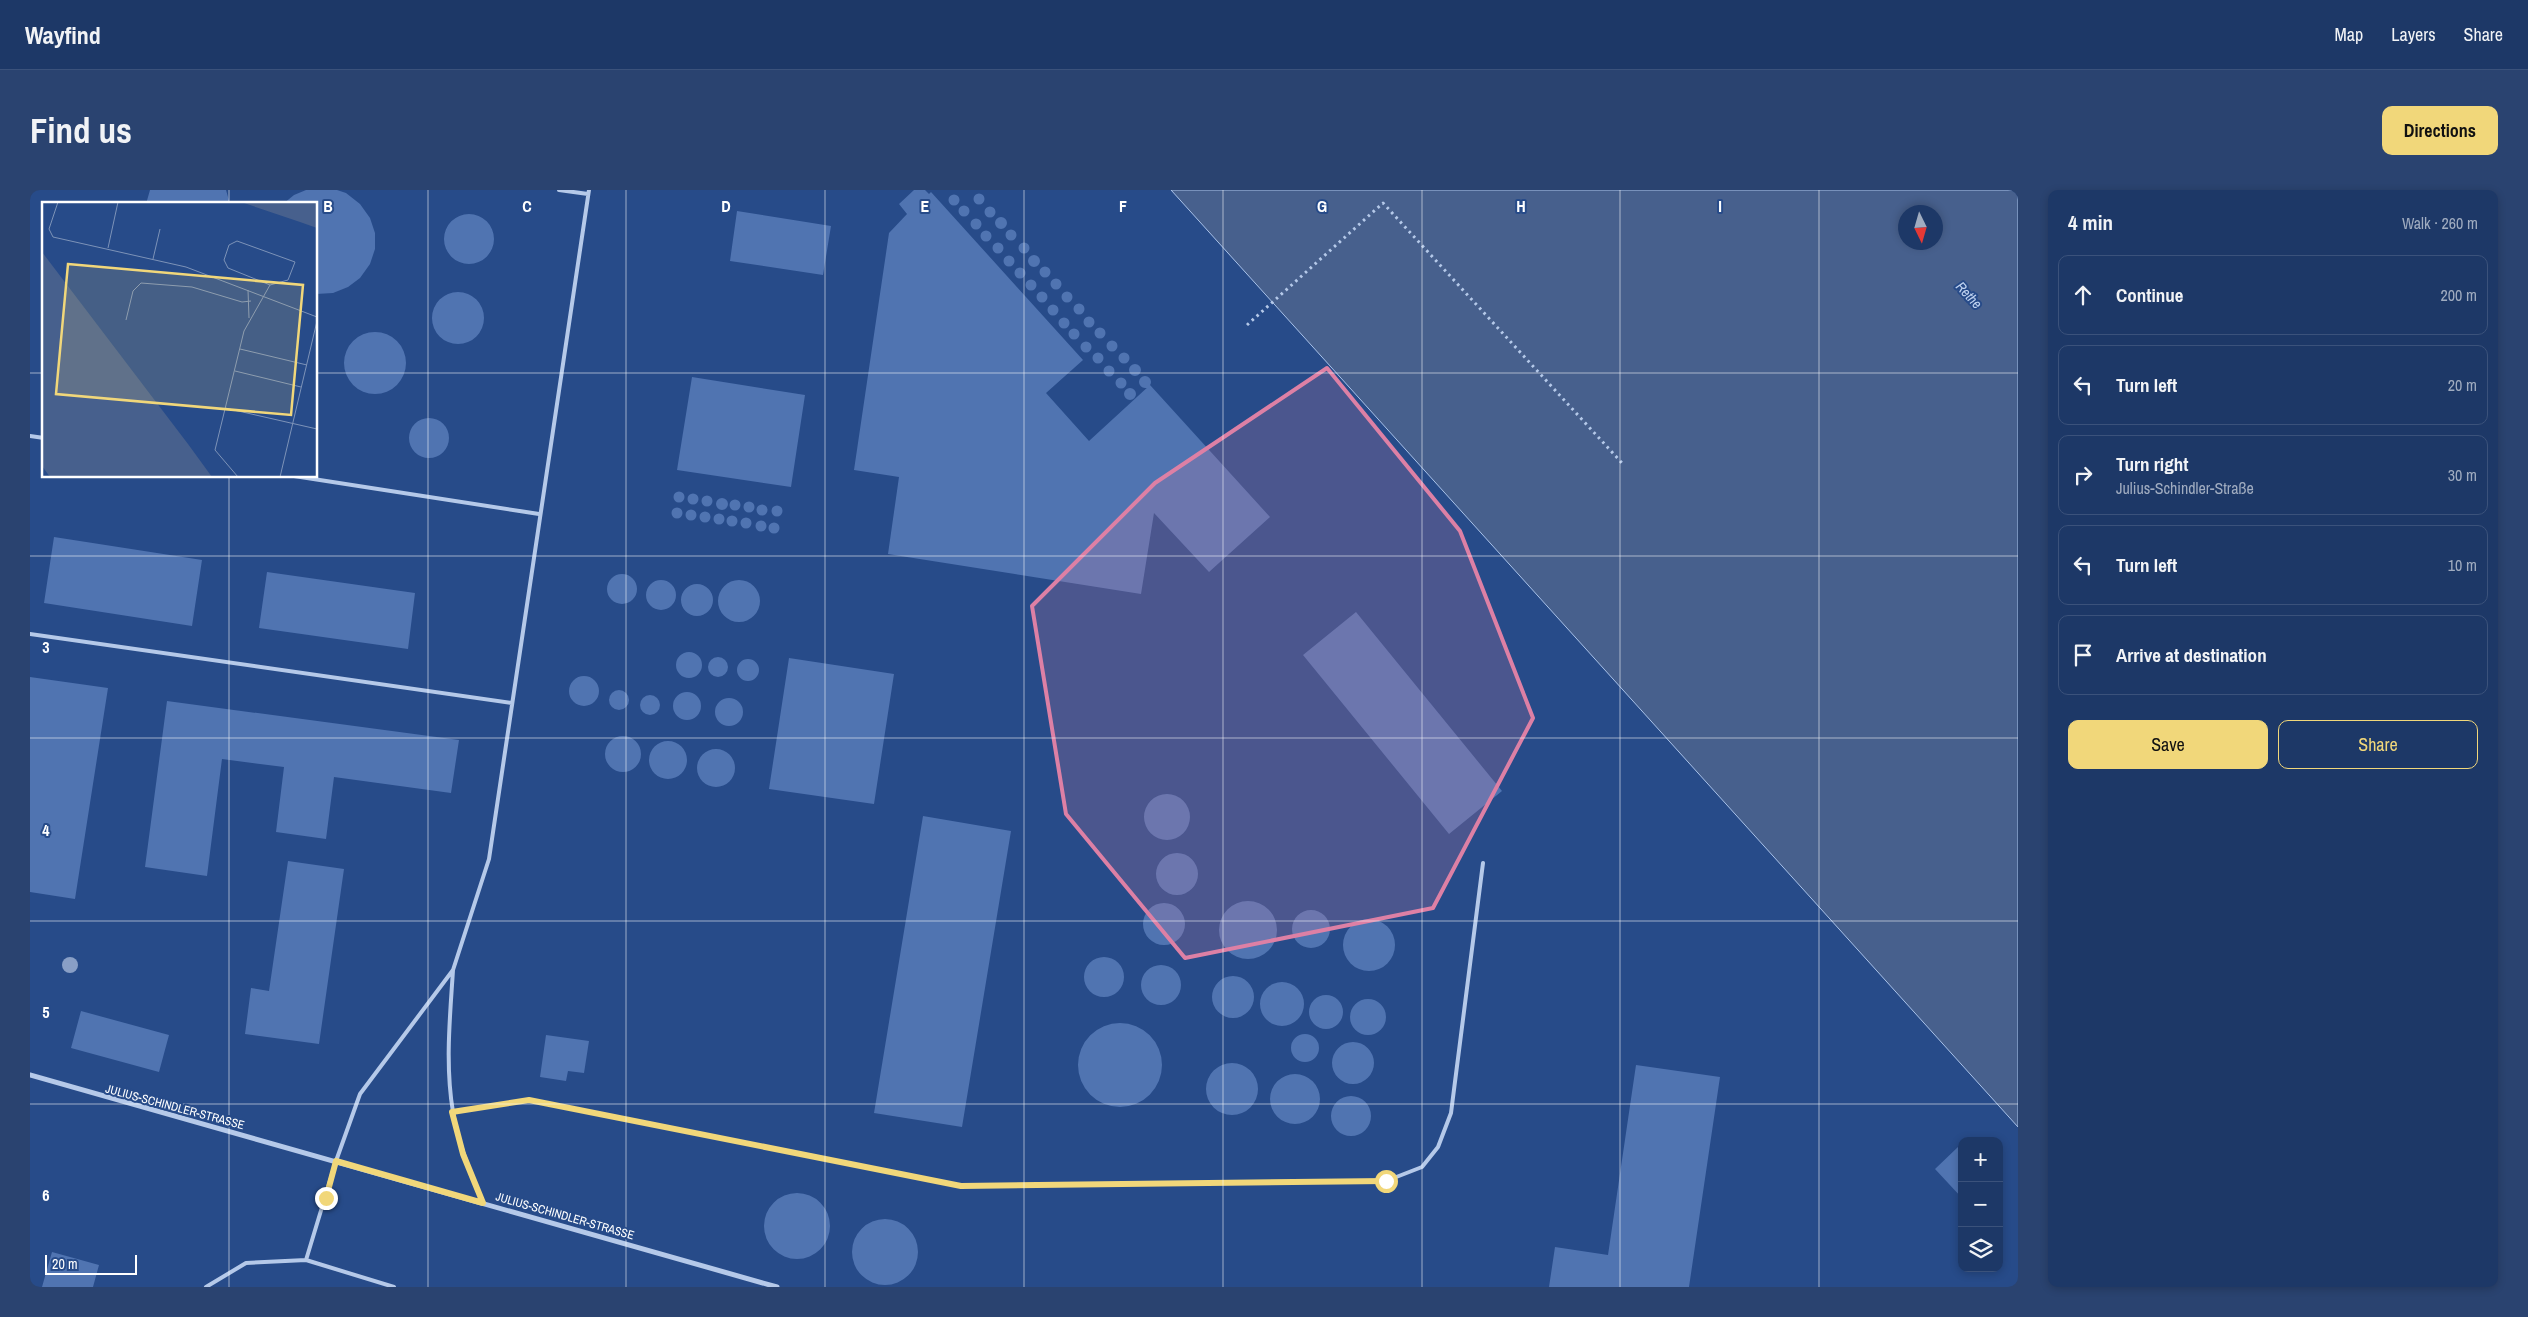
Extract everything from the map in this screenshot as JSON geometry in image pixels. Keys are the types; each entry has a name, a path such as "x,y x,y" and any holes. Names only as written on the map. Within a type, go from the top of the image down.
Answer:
{"street":[{"name":"JULIUS-SCHINDLER-STRASSE","path":"30,1075 777,1287"}],"lane":[{"path":"483,1203 463,1154 452,1112 448,1058 453,970 489,859 539,514 589,192 559,190"},
{"path":"307,478 539,514"},
{"path":"30,634 512,703"},
{"path":"452,1112 529,1100 961,1186 1386,1181 1422,1167 1438,1147 1450,1113 1483,863"},
{"path":"306,1260 336,1161 360,1094 453,970"},
{"path":"206,1287 246,1263 306,1260 394,1287"}],"path":[{"path":"1247,325 1383,203 1622,463"}],"highlighted area":[{"path":"1327,368 1460,531 1533,718 1433,908 1185,958 1066,814 1032,606 1155,483"}],"water":[{"name":"Rethe","path":"1171,190 2018,190 2018,1127"}],"building":[{"path":"150,190 226,190 229,202 147,202"},
{"path":"306,190 337,190 346,193 360,204 370,218 375,233 375,249 370,264 360,278 348,287 333,293 318,294 318,202 285,202 294,195"},
{"path":"914,190 925,190 929,194 931,192 1083,360 1046,393 1089,441 1150,385 1270,517 1209,572 1154,513 1141,594 888,554 899,477 854,470 889,233 907,214 899,204"},
{"path":"979,193 985,199 979,205 973,199"},
{"path":"954,194 960,200 954,206 948,200"},
{"path":"964,205 970,211 964,217 958,211"},
{"path":"990,206 996,212 990,218 984,212"},
{"path":"737,211 831,226 823,275 730,261"},
{"path":"464,214 474,214 487,221 494,234 494,244 487,257 474,264 464,264 455,260 448,253 444,244 444,234 448,225 455,218"},
{"path":"1001,217 1007,223 1001,229 995,223"},
{"path":"976,218 982,224 976,230 970,224"},
{"path":"1011,229 1017,235 1011,241 1005,235"},
{"path":"986,230 992,236 986,242 980,236"},
{"path":"998,242 1004,248 998,254 992,248"},
{"path":"1024,242 1030,248 1024,254 1018,248"},
{"path":"1009,255 1015,261 1009,267 1003,261"},
{"path":"1034,255 1040,261 1034,267 1028,261"},
{"path":"1045,266 1051,272 1045,278 1039,272"},
{"path":"1020,267 1026,273 1020,279 1014,273"},
{"path":"1056,278 1062,284 1056,290 1050,284"},
{"path":"1031,279 1037,285 1031,291 1025,285"},
{"path":"1042,291 1048,297 1042,303 1036,297"},
{"path":"1067,291 1073,297 1067,303 1061,297"},
{"path":"458,292 468,294 476,300 482,308 484,318 482,328 476,336 468,342 458,344 448,342 440,336 434,328 432,318 434,308 440,300 448,294"},
{"path":"1079,303 1085,309 1079,315 1073,309"},
{"path":"1053,304 1059,310 1053,316 1047,310"},
{"path":"1089,316 1095,322 1089,328 1083,322"},
{"path":"1064,317 1070,323 1064,329 1058,323"},
{"path":"1100,327 1106,333 1100,339 1094,333"},
{"path":"1074,328 1080,334 1074,340 1068,334"},
{"path":"375,332 387,334 397,341 404,351 406,363 404,375 397,385 387,392 375,394 363,392 353,385 346,375 344,363 346,351 353,341 363,334"},
{"path":"1112,340 1118,346 1112,352 1106,346"},
{"path":"1086,341 1092,347 1086,353 1080,347"},
{"path":"1098,352 1104,358 1098,364 1092,358"},
{"path":"1124,352 1130,358 1124,364 1118,358"},
{"path":"1135,364 1141,370 1135,376 1129,370"},
{"path":"1109,365 1115,371 1109,377 1103,371"},
{"path":"1145,376 1151,382 1145,388 1139,382"},
{"path":"692,377 805,395 791,487 677,470"},
{"path":"1121,377 1127,383 1121,389 1115,383"},
{"path":"1130,388 1136,394 1130,400 1124,394"},
{"path":"433,418 440,421 446,427 449,438 448,446 440,455 433,458 425,458 418,455 410,446 409,434 412,427 421,419"},
{"path":"679,491 685,497 679,503 673,497"},
{"path":"693,493 699,499 693,505 687,499"},
{"path":"707,495 713,501 707,507 701,501"},
{"path":"722,498 728,504 722,510 716,504"},
{"path":"735,499 741,505 735,511 729,505"},
{"path":"749,501 755,507 749,513 743,507"},
{"path":"762,504 768,510 762,516 756,510"},
{"path":"777,505 783,511 777,517 771,511"},
{"path":"677,507 683,513 677,519 671,513"},
{"path":"691,509 697,515 691,521 685,515"},
{"path":"705,511 711,517 705,523 699,517"},
{"path":"719,513 725,519 719,525 713,519"},
{"path":"732,515 738,521 732,527 726,521"},
{"path":"746,517 752,523 746,529 740,523"},
{"path":"761,520 767,526 761,532 755,526"},
{"path":"774,522 780,528 774,534 768,528"},
{"path":"54,537 202,560 192,626 44,603"},
{"path":"267,572 415,593 408,649 259,628"},
{"path":"622,574 633,578 637,589 633,600 622,604 611,600 607,589 611,578"},
{"path":"661,580 672,584 676,595 672,606 661,610 650,606 646,595 650,584"},
{"path":"739,580 754,586 760,601 754,616 739,622 724,616 718,601 724,586"},
{"path":"697,584 708,589 713,600 708,611 697,616 686,611 681,600 686,589"},
{"path":"1356,612 1502,791 1449,834 1303,655"},
{"path":"689,652 698,656 702,665 698,674 689,678 680,674 676,665 680,656"},
{"path":"714,657 722,657 728,663 728,671 722,677 714,677 708,671 708,663"},
{"path":"789,658 894,674 874,804 769,789"},
{"path":"748,659 756,662 759,670 756,678 748,681 740,678 737,670 740,662"},
{"path":"584,676 594,681 599,691 594,701 584,706 574,701 569,691 574,681"},
{"path":"30,677 108,688 75,899 30,892"},
{"path":"615,690 623,690 629,696 629,704 623,710 615,710 609,704 609,696"},
{"path":"687,692 697,696 701,706 697,716 687,720 677,716 673,706 677,696"},
{"path":"650,695 657,698 660,705 657,712 650,715 643,712 640,705 643,698"},
{"path":"729,698 739,702 743,712 739,722 729,726 719,722 715,712 719,702"},
{"path":"167,701 459,740 451,793 334,777 326,839 276,832 284,767 222,759 207,876 145,867"},
{"path":"623,736 636,741 641,754 636,767 623,772 610,767 605,754 610,741"},
{"path":"668,741 675,742 681,747 686,753 686,767 681,773 675,778 668,779 661,778 655,773 650,767 649,760 650,753 655,747 661,742"},
{"path":"716,749 730,754 735,768 730,782 716,787 702,782 697,768 702,754"},
{"path":"1163,794 1171,794 1180,798 1186,804 1190,817 1186,830 1180,836 1171,840 1163,840 1154,836 1148,830 1144,821 1144,813 1148,804 1154,798"},
{"path":"923,816 1011,831 962,1127 874,1113"},
{"path":"1177,853 1192,859 1198,874 1192,889 1177,895 1162,889 1156,874 1162,859"},
{"path":"288,861 344,869 319,1044 245,1034 251,988 269,991"},
{"path":"1248,901 1264,906 1272,914 1277,930 1272,946 1264,954 1248,959 1232,954 1224,946 1219,930 1224,914 1232,906"},
{"path":"1168,903 1176,906 1182,912 1185,924 1182,936 1176,942 1160,945 1152,942 1146,936 1143,920 1146,912 1152,906"},
{"path":"1311,910 1325,915 1330,929 1325,943 1311,948 1297,943 1292,929 1297,915"},
{"path":"1364,919 1374,919 1388,926 1395,940 1395,950 1388,964 1374,971 1364,971 1354,967 1347,960 1343,950 1343,940 1347,930 1354,923"},
{"path":"1108,957 1115,960 1121,966 1124,977 1123,985 1115,994 1108,997 1100,997 1093,994 1085,985 1084,973 1087,966 1096,958"},
{"path":"1161,965 1175,971 1181,985 1175,999 1161,1005 1147,999 1141,985 1147,971"},
{"path":"1233,976 1248,982 1254,997 1248,1012 1233,1018 1218,1012 1212,997 1218,982"},
{"path":"1282,982 1294,986 1300,992 1304,1004 1300,1016 1294,1022 1282,1026 1270,1022 1264,1016 1260,1004 1264,992 1270,986"},
{"path":"1326,995 1338,1000 1343,1012 1338,1024 1326,1029 1314,1024 1309,1012 1314,1000"},
{"path":"1368,999 1375,1000 1381,1004 1385,1010 1385,1024 1381,1030 1375,1034 1368,1035 1361,1034 1355,1030 1351,1024 1350,1017 1351,1010 1355,1004 1361,1000"},
{"path":"81,1011 169,1035 159,1072 71,1048"},
{"path":"1120,1023 1136,1026 1150,1035 1159,1049 1162,1065 1159,1081 1150,1095 1136,1104 1120,1107 1104,1104 1090,1095 1081,1081 1078,1065 1081,1049 1090,1035 1104,1026"},
{"path":"1305,1034 1315,1038 1319,1048 1315,1058 1305,1062 1295,1058 1291,1048 1295,1038"},
{"path":"546,1035 589,1041 584,1073 568,1071 566,1081 540,1077"},
{"path":"1353,1042 1368,1048 1374,1063 1368,1078 1353,1084 1338,1078 1332,1063 1338,1048"},
{"path":"1227,1063 1237,1063 1251,1070 1258,1084 1258,1094 1251,1108 1237,1115 1227,1115 1217,1111 1210,1104 1206,1094 1206,1084 1210,1074 1217,1067"},
{"path":"1636,1065 1720,1077 1689,1287 1549,1287 1555,1247 1608,1255"},
{"path":"1295,1074 1305,1076 1313,1081 1318,1089 1320,1099 1318,1109 1313,1117 1305,1122 1295,1124 1285,1122 1277,1117 1272,1109 1270,1099 1272,1089 1277,1081 1285,1076"},
{"path":"1351,1096 1365,1102 1371,1116 1365,1130 1351,1136 1337,1130 1331,1116 1337,1102"},
{"path":"1958,1147 1958,1194 1935,1169"},
{"path":"803,1193 821,1202 828,1213 830,1226 828,1239 821,1250 810,1257 791,1259 773,1250 766,1239 764,1220 773,1202 784,1195"},
{"path":"891,1219 909,1228 916,1239 918,1252 916,1265 909,1276 898,1283 879,1285 861,1276 854,1265 852,1246 861,1228 872,1221"},
{"path":"52,1252 99,1265 93,1287 42,1287"}],"route":[{"path":"326,1198 336,1161 483,1203 463,1154 452,1112 529,1100 961,1186 1386,1181"}]}
